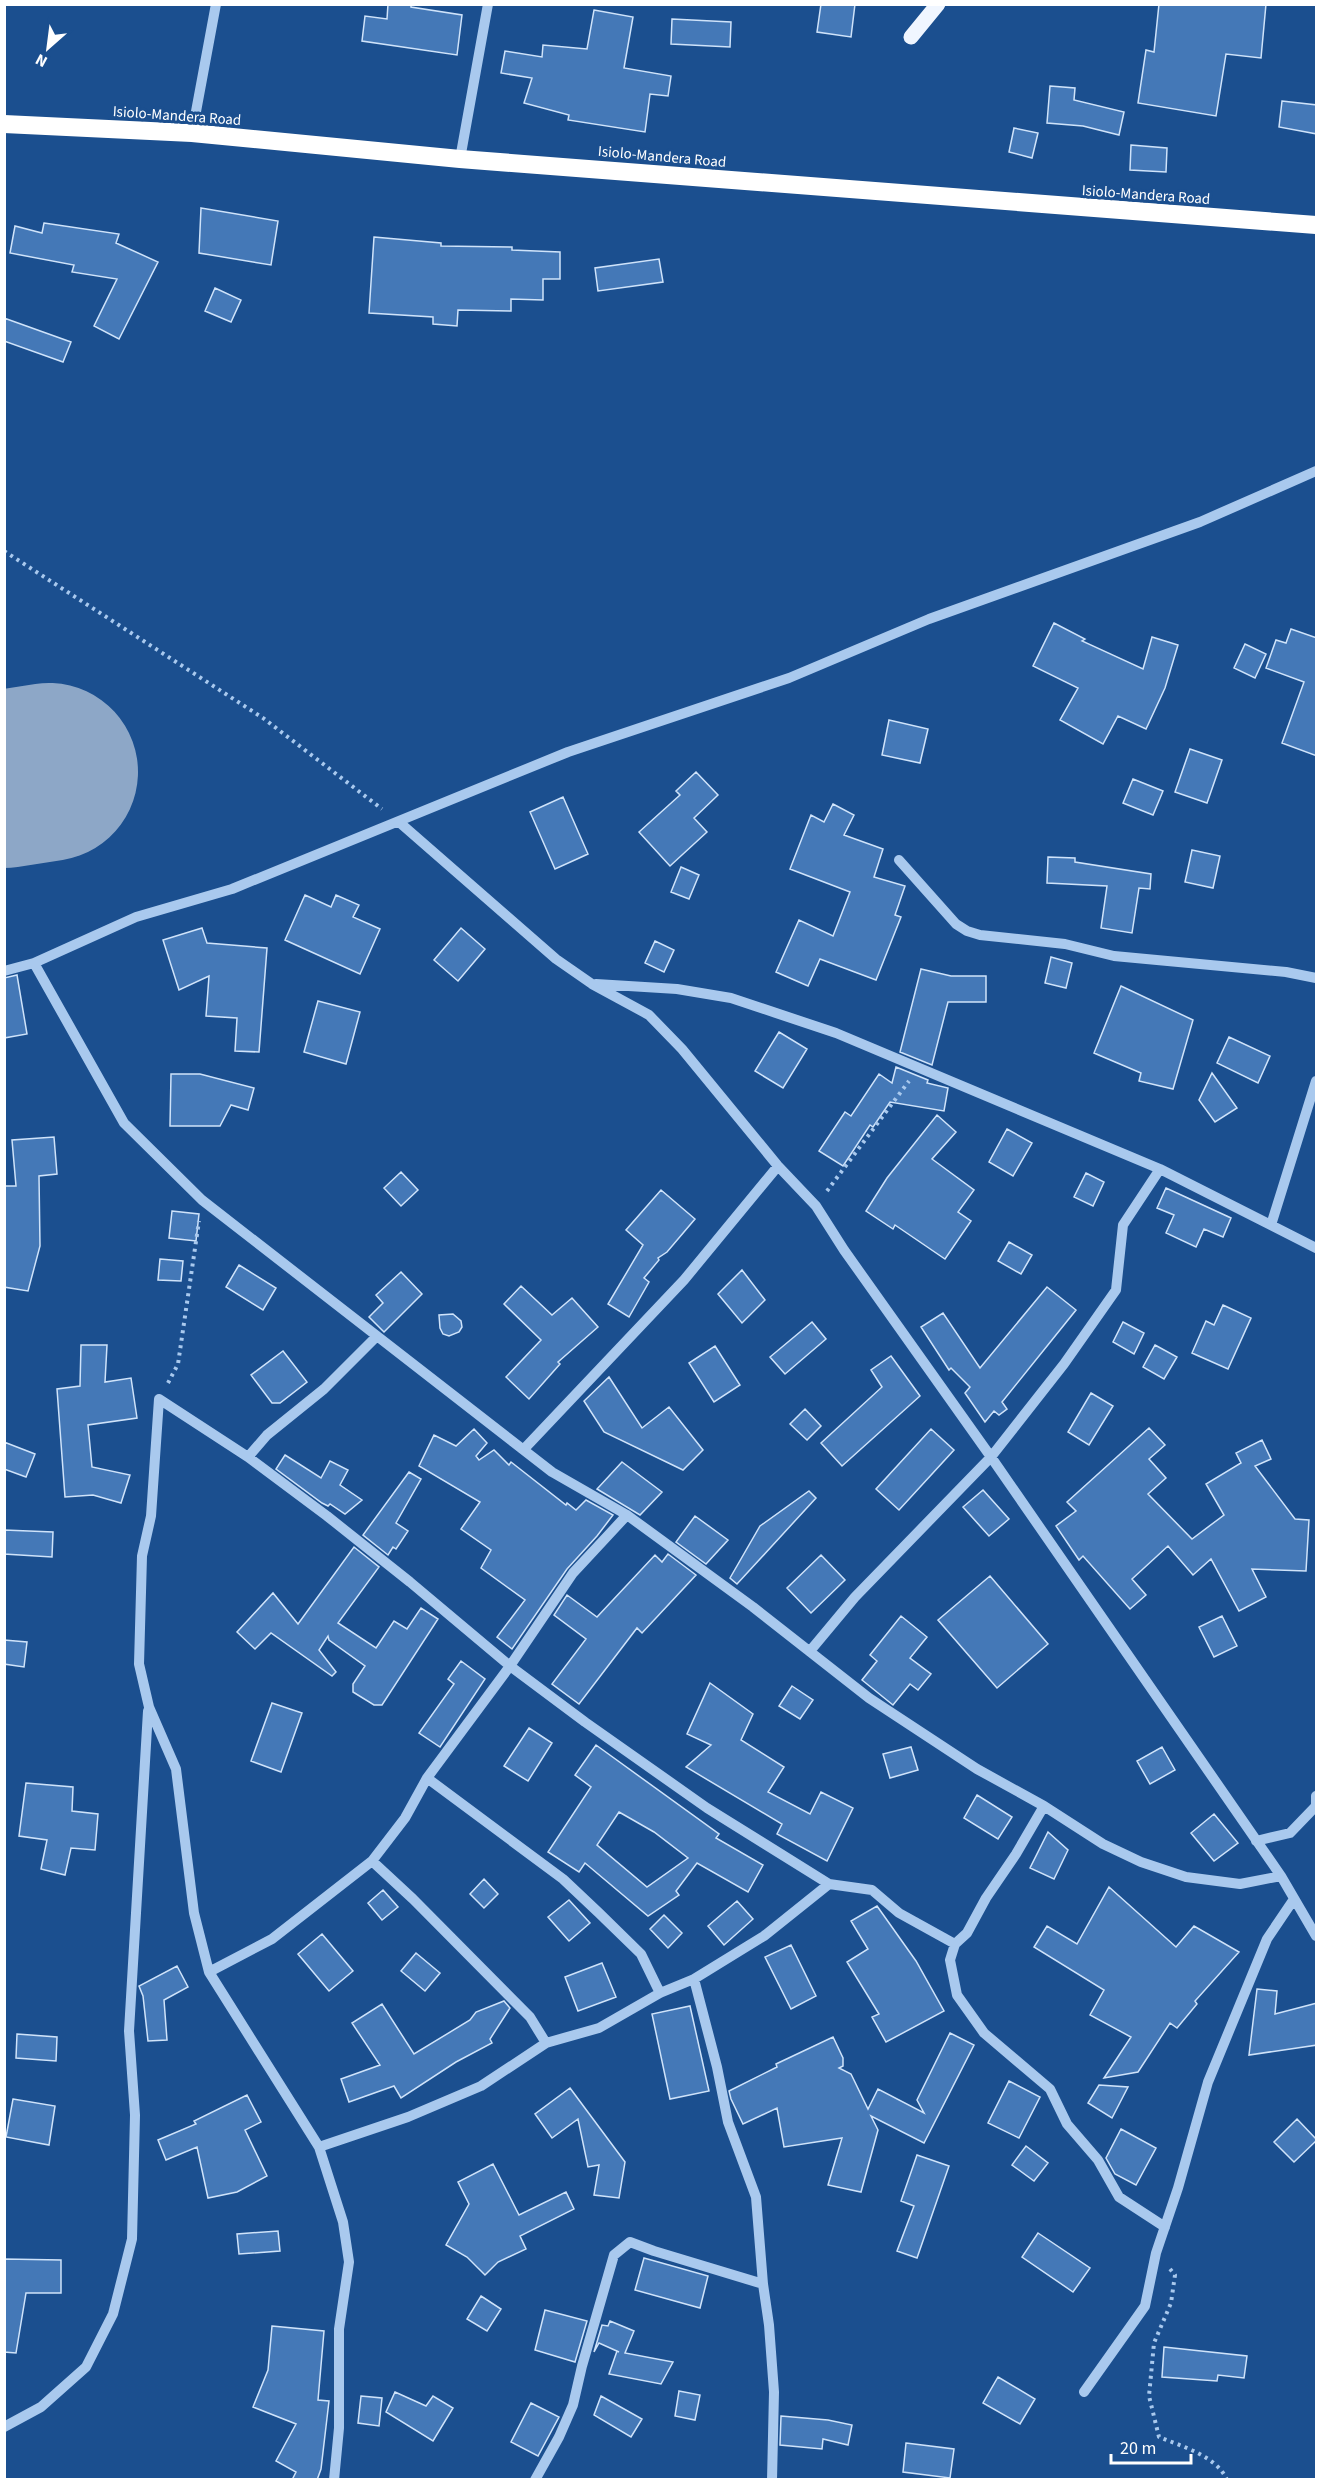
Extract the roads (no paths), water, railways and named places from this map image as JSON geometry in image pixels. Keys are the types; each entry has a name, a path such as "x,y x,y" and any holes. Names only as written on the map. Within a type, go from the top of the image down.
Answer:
{"highway":[{"name":"Isiolo-Mandera Road","path":"4,124 192,133 460,159 1317,225"}],"main road":[{"path":"911,37 938,4"}],"street":[{"path":"192,133 216,4"},
{"path":"460,159 488,4"},
{"path":"4,971 34,963 136,917 232,889 568,752 789,678 929,619 1200,522 1317,471"},
{"path":"399,822 547,952 592,984 649,1016 682,1049 778,1166 816,1206 843,1250 991,1457 1281,1876 1317,1936"},
{"path":"899,860 956,924 980,935 1065,944 1114,956 1286,972 1317,978"},
{"path":"34,963 124,1124 202,1200 552,1472 627,1515 810,1651 869,1698 977,1769 1044,1806 1103,1844 1141,1862 1186,1877 1240,1884 1281,1876"},
{"path":"592,984 677,989 731,998 836,1033 920,1066 1160,1169 1317,1248"},
{"path":"1271,1225 1317,1081"},
{"path":"524,1449 684,1280 778,1166"},
{"path":"810,1651 855,1597 991,1457 1064,1364 1116,1290 1123,1225 1160,1169"},
{"path":"248,1457 267,1435 324,1389 376,1337"},
{"path":"334,2480 339,2428 339,2329 349,2262 343,2222 319,2147 209,1972 194,1913 176,1769 149,1707 140,1664 142,1556 151,1516 159,1399 248,1457 410,1582 510,1666 707,1808 829,1884 872,1890 899,1913 955,1944"},
{"path":"209,1972 273,1939 372,1861 405,1818 427,1778 510,1666 573,1573 627,1515"},
{"path":"4,2427 41,2407 86,2367 113,2314 132,2239 135,2115 129,2031 149,1707"},
{"path":"427,1778 562,1879 599,1913 641,1954 660,1993"},
{"path":"1256,1841 1290,1833 1316,1806 1317,1796"},
{"path":"1044,1806 1016,1854 986,1898 967,1933 955,1944 950,1960 957,1995 984,2032 1050,2089 1067,2124 1098,2160 1119,2197 1165,2228"},
{"path":"372,1861 530,2017 546,2043"},
{"path":"319,2147 408,2117 482,2086 546,2043 599,2028 660,1993 694,1979 764,1936 829,1884"},
{"path":"1084,2392 1145,2306 1156,2253 1208,2082 1267,1939 1294,1899"},
{"path":"694,1979 717,2067 728,2122 756,2197 763,2284 770,2325 774,2392 772,2480"},
{"path":"535,2480 559,2437 573,2405 614,2255 630,2242 654,2252 726,2271 763,2284"}]}
